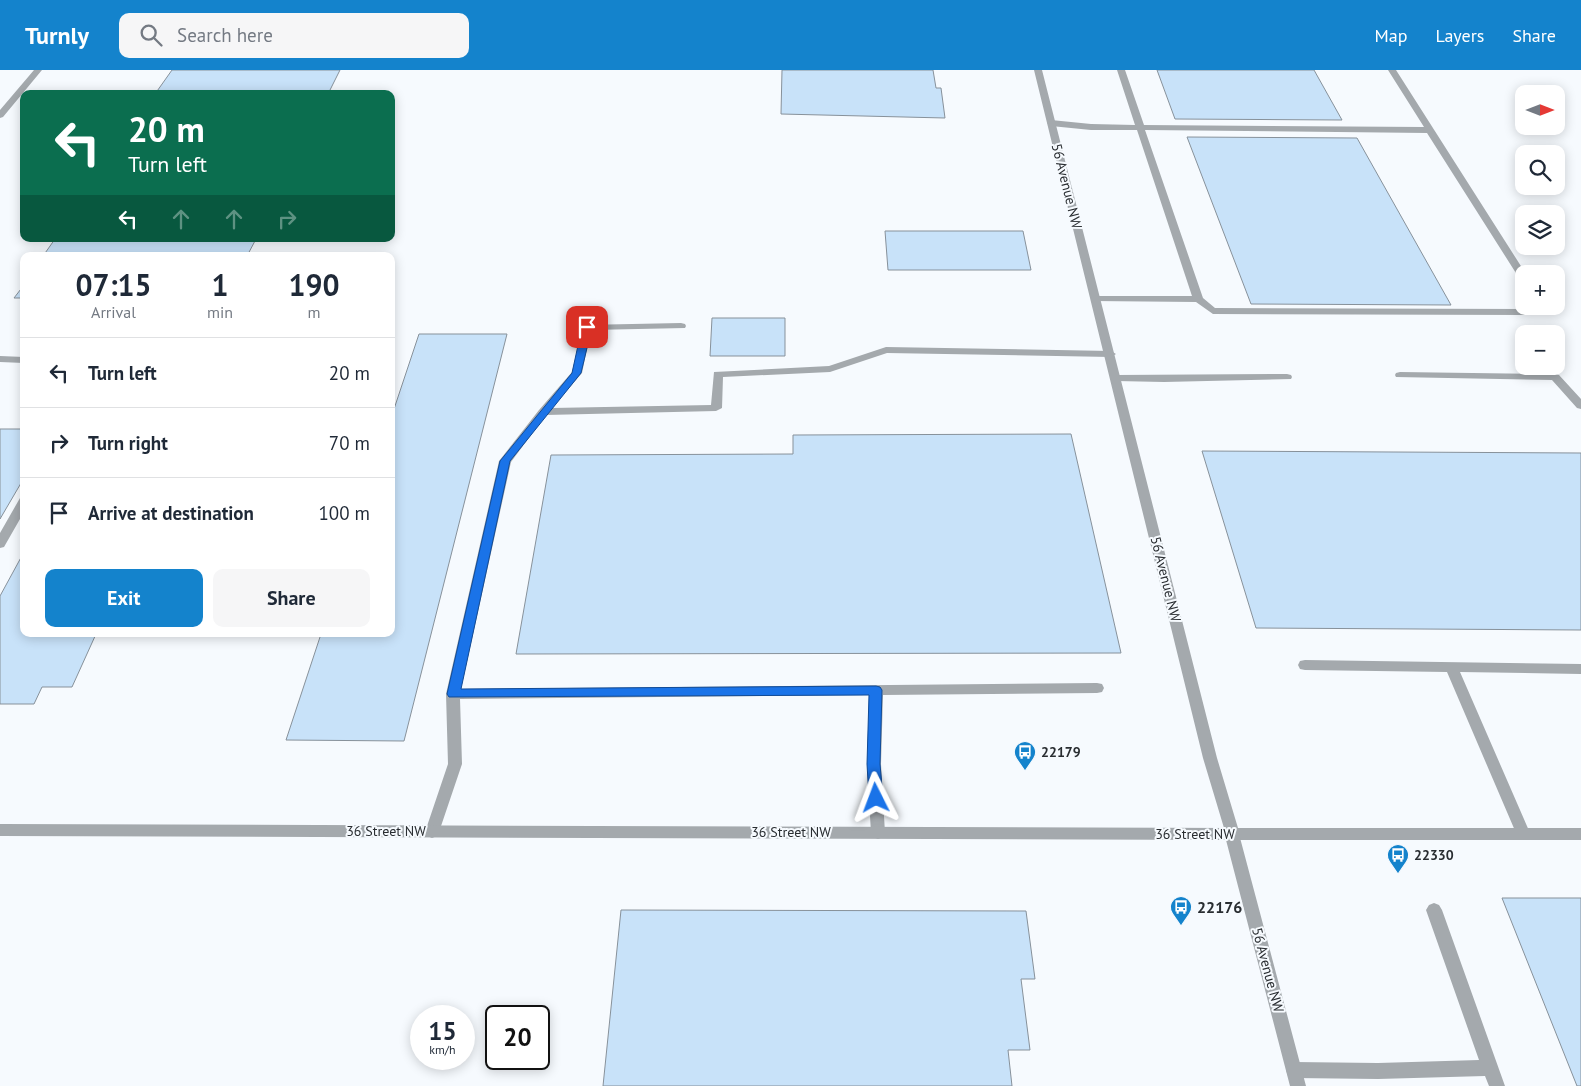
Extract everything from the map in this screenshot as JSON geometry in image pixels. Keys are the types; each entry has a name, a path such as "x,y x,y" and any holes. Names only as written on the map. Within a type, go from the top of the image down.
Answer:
{"street":[{"path":"21,90 38,70"},
{"name":"56 Avenue NW","path":"1038,70 1111,354 1210,758 1232,834 1296,1078"},
{"path":"1121,70 1198,300 1213,311 1515,312"},
{"path":"1392,70 1515,266"},
{"path":"0,115 20,91"},
{"path":"1051,123 1091,127 1430,130"},
{"path":"1096,299 1198,300"},
{"path":"432,832 455,764 454,694 505,461 577,373 587,327 681,326"},
{"path":"544,412 716,408 718,374 830,369 886,350 1111,354"},
{"path":"0,359 20,360"},
{"path":"1400,375 1555,377 1581,406"},
{"path":"1116,378 1287,377"},
{"path":"0,544 20,508"},
{"path":"1305,665 1581,669"},
{"path":"1451,667 1523,834"},
{"path":"454,694 1097,688"},
{"path":"876,690 874,764 878,833"},
{"name":"36 Street NW","path":"0,830 1581,834"},
{"path":"1434,910 1496,1086"},
{"path":"1296,1078 1378,1071 1490,1068"}],"building":[{"path":"172,70 340,70 330,90 158,90"},
{"path":"782,70 933,70 936,88 941,88 945,118 781,114"},
{"path":"1157,70 1314,70 1342,120 1175,119"},
{"path":"1187,137 1357,138 1451,305 1251,304"},
{"path":"885,231 1023,231 1031,270 888,270"},
{"path":"53,242 254,242 249,252 46,252"},
{"path":"20,290 20,298 14,298"},
{"path":"712,318 785,318 785,356 710,356"},
{"path":"419,334 507,334 404,741 286,740 320,637 395,637 395,406"},
{"path":"0,429 20,429 20,485 0,519"},
{"path":"1071,434 1121,653 516,654 551,455 793,454 793,435"},
{"path":"1202,451 1581,453 1581,630 1256,628"},
{"path":"20,559 20,637 95,637 72,687 42,687 34,704 0,704 0,596"},
{"path":"1502,898 1581,898 1581,1086 1577,1086"},
{"path":"621,910 1026,911 1035,979 1021,979 1030,1050 1008,1050 1012,1086 603,1086"}],"place":[{"name":"22179","path":"1025,771"},
{"name":"22330","path":"1398,874"},
{"name":"22176","path":"1181,926"}],"route":[{"path":"587,327 577,373 505,461 454,694 876,690 874,764 876,798"}]}
